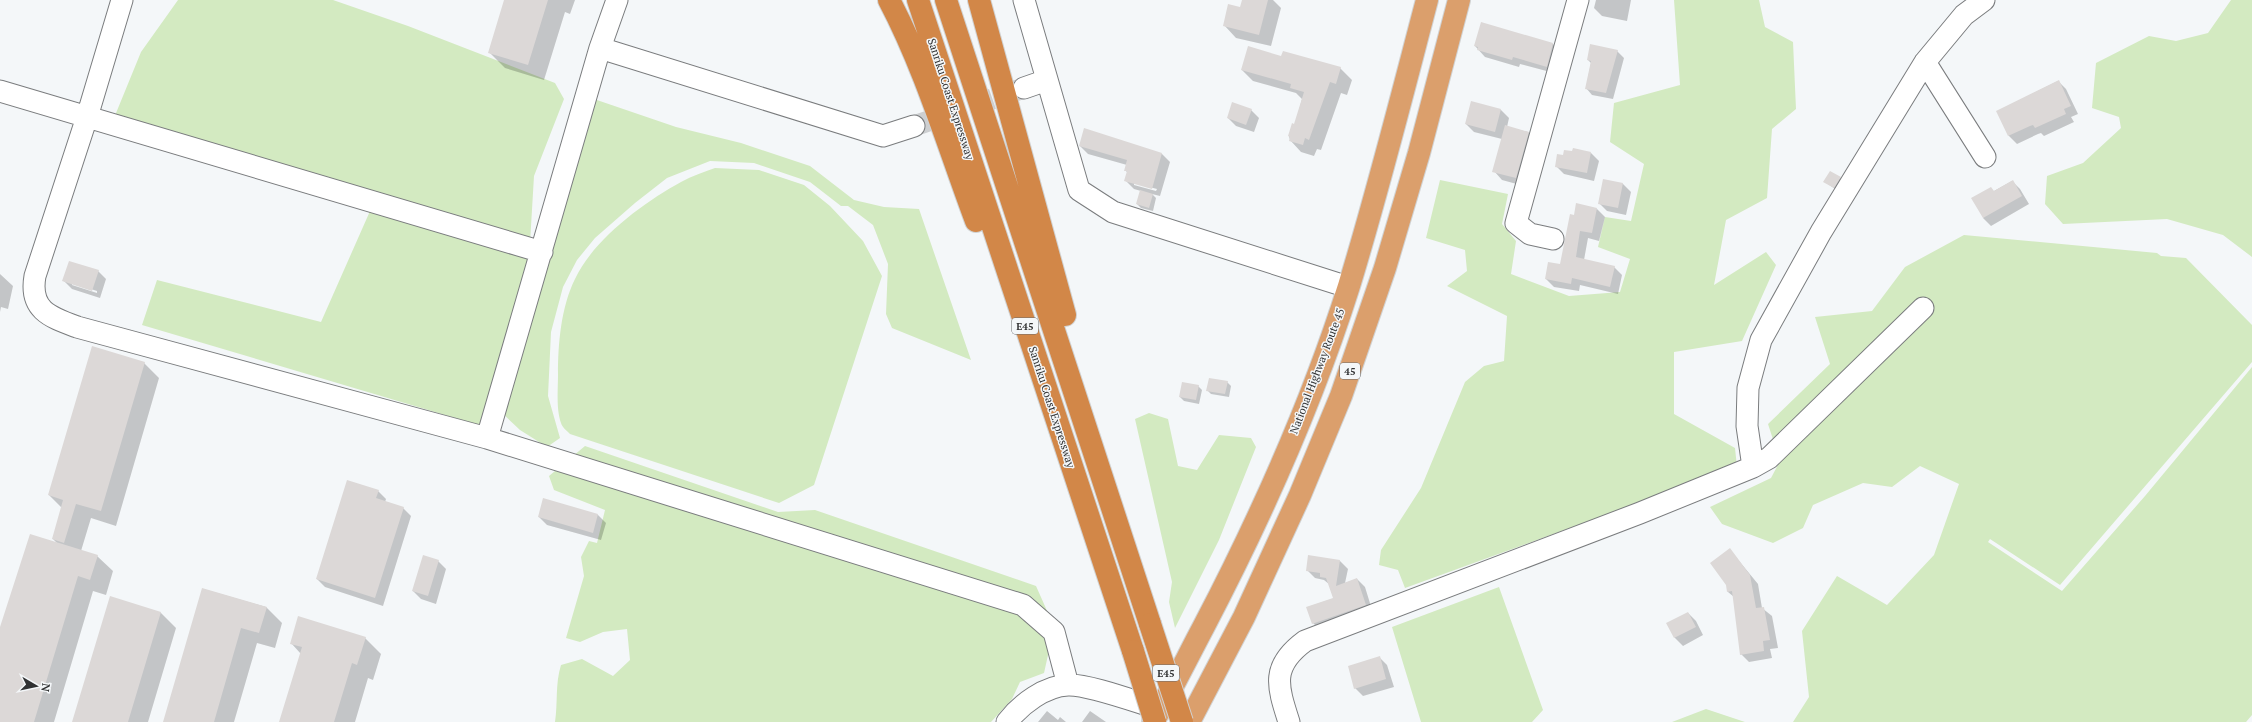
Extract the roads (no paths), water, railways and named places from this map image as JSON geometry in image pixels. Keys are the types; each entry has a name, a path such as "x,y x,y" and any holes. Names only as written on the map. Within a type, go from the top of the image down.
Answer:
{"highway":[{"path":"889,0 900,21 923,78 977,225 1038,368"},
{"name":"Sanriku Coast Expressway","path":"918,0 1038,368 1156,718"},
{"name":"E45","path":"946,0 1120,527 1182,722"},
{"path":"979,0 1078,363 1120,527"},
{"name":"National Highway Route 45","path":"1156,718 1242,553 1286,453 1348,287 1373,206 1427,0"},
{"name":"45","path":"1189,722 1244,617 1300,495 1341,396 1387,261 1419,153 1459,0"}],"street":[{"path":"122,0 87,117 35,276 32,290 36,302 43,310 54,318 77,327 487,438 1023,605 1054,632 1068,685"},
{"path":"487,438 600,48 617,0"},
{"path":"1024,0 1079,190 1113,212 1348,287"},
{"path":"1553,239 1530,234 1516,223 1578,0"},
{"path":"1753,467 1746,426 1748,388 1761,340 1821,232 1925,62 1964,15 1984,0"},
{"path":"600,48 883,136 914,126"},
{"path":"1925,62 1985,157"},
{"path":"1024,88 1047,80"},
{"path":"0,91 542,252"},
{"path":"1289,722 1279,683 1282,663 1290,652 1305,640 1640,514 1753,467 1769,458 1923,308"},
{"path":"1007,722 1013,715 1041,692 1068,685 1086,688 1156,718"}],"tunnel":[{"path":"914,126 1021,89"}]}
